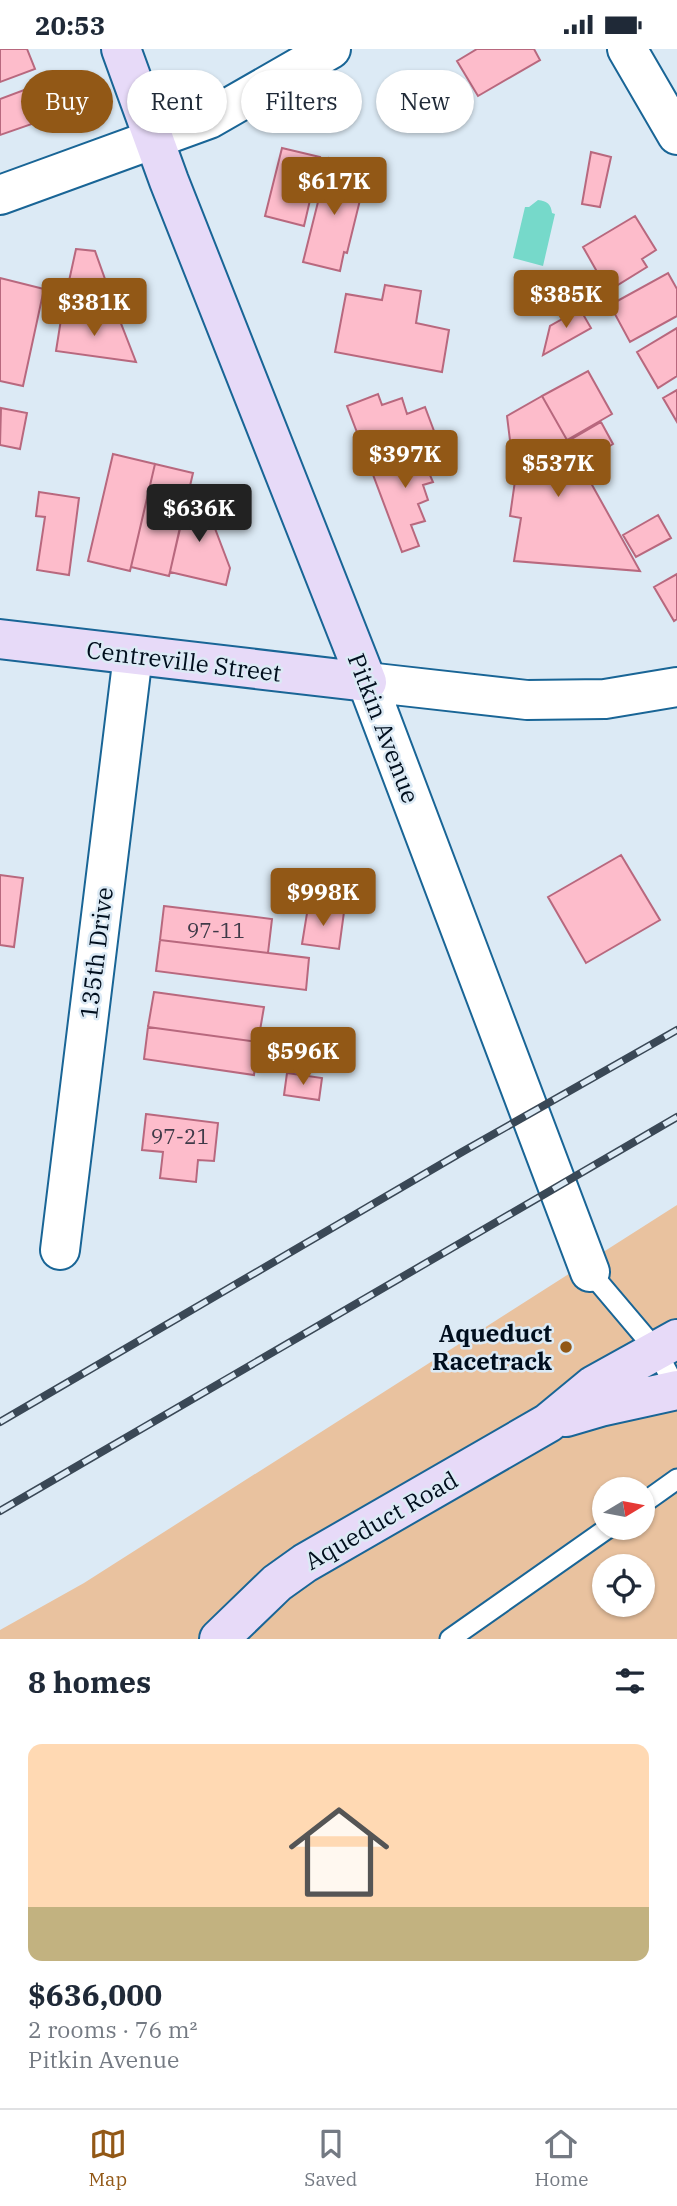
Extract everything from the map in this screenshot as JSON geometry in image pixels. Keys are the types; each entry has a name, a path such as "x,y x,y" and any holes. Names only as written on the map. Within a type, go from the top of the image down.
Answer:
{"street":[{"name":"Pitkin Avenue","path":"121,49 169,181 367,681 590,1272"},
{"path":"0,195 209,120 331,49"},
{"path":"627,49 677,135"},
{"name":"Centreville Street","path":"0,639 367,681"},
{"name":"135th Drive","path":"60,1250 132,655"},
{"path":"367,681 527,700 605,699 677,687"},
{"name":"Aqueduct Road","path":"223,1637 277,1583 305,1563 548,1423 594,1385 667,1345"},
{"name":"Aqueduct Road","path":"548,1423 600,1407 677,1390"}],"lane":[{"name":"Pitkin Avenue","path":"590,1272 667,1345 677,1390"},
{"path":"655,1495 677,1479"},
{"path":"450,1639 592,1539"}],"shaded area":[{"path":"538,200 548,203 555,214 543,266 513,258 525,207"},
{"name":"Aqueduct Racetrack","path":"677,1205 677,1639 0,1639 0,1630 84,1583"}],"building":[{"path":"0,49 27,49 35,69 21,70 21,74 0,82"},
{"path":"477,49 534,49 540,60 478,96 474,89 474,70 462,70 457,61"},
{"path":"21,91 21,128 0,135 0,99"},
{"path":"282,148 320,157 304,226 265,216"},
{"path":"591,152 611,157 600,207 582,204"},
{"path":"329,158 353,164 360,200 340,271 303,262"},
{"path":"635,216 656,250 642,259 647,267 608,291 583,247"},
{"path":"76,249 95,251 120,321 62,313"},
{"path":"668,273 677,289 677,316 630,342 610,305"},
{"path":"0,278 44,289 23,386 0,381"},
{"path":"385,285 421,291 416,323 449,330 442,372 335,352 346,294 382,300"},
{"path":"580,309 591,328 543,355 550,326"},
{"path":"62,313 120,321 136,362 56,351"},
{"path":"677,328 677,376 658,388 637,352"},
{"path":"588,371 612,414 567,440 542,396"},
{"path":"677,390 677,422 663,398"},
{"path":"378,394 382,405 402,398 407,414 425,407 437,439 369,464 347,406"},
{"path":"542,396 640,571 514,561 521,518 510,516 515,481 507,416"},
{"path":"1,408 27,413 20,449 0,445"},
{"path":"601,422 613,444 583,462 570,440"},
{"path":"429,442 437,462 426,466 433,482 423,485 428,500 418,504 425,521 411,525 419,546 402,552 369,464"},
{"path":"113,454 155,464 130,571 88,561"},
{"path":"155,464 193,473 169,576 131,567"},
{"path":"189,487 200,489 230,568 226,585 170,572"},
{"path":"39,492 79,498 69,575 37,570 45,517 36,516"},
{"path":"658,515 671,538 636,557 623,535"},
{"path":"677,574 677,619 674,621 654,587"},
{"path":"621,855 660,920 586,963 548,897"},
{"path":"0,875 23,878 14,947 0,945"},
{"path":"164,906 272,919 268,953 160,940"},
{"path":"308,907 344,912 339,949 302,944"},
{"path":"160,940 309,958 306,990 156,971"},
{"path":"154,992 264,1007 258,1042 148,1027"},
{"path":"148,1027 258,1042 254,1075 144,1059"},
{"path":"287,1073 322,1078 319,1100 284,1095"},
{"path":"146,1114 218,1123 214,1161 198,1160 196,1182 160,1178 163,1152 142,1150"}],"railway":[{"path":"0,1422 462,1152 677,1030"},
{"path":"0,1511 677,1117"}],"place":[{"name":"Aqueduct Racetrack","path":"566,1347"}]}
